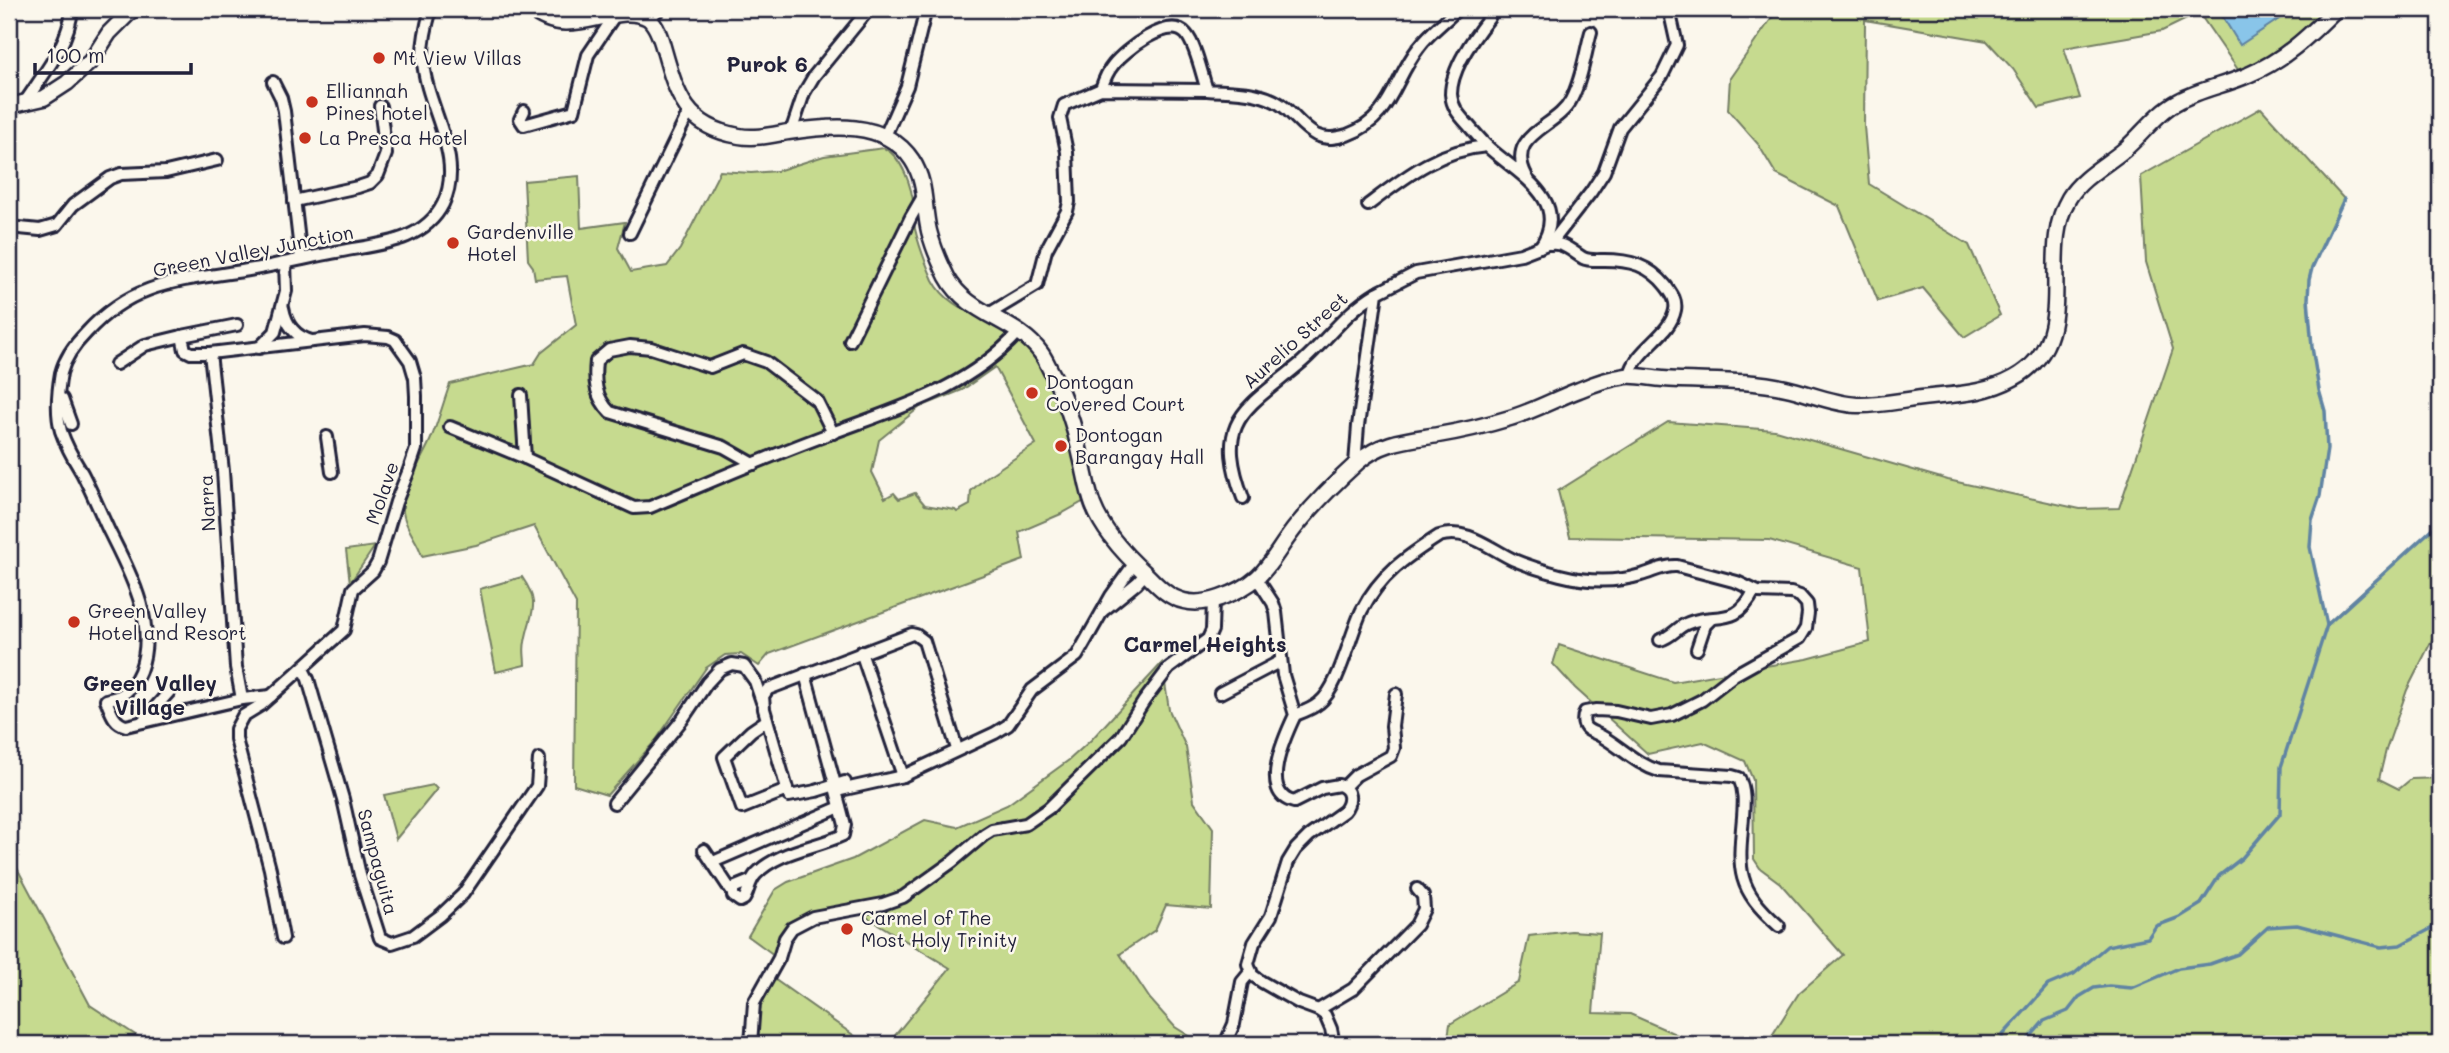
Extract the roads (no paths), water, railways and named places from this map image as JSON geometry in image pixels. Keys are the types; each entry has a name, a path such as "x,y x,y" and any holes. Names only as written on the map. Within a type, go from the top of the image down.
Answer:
{"street":[{"path":"25,102 61,48 72,9"},
{"path":"9,106 44,97 67,83 91,61 109,33 133,9"},
{"name":"Green Valley Junction","path":"264,700 242,699 126,726 114,718 106,700 124,694 135,683 143,662 145,642 142,609 124,561 60,428 59,389 62,371 79,340 96,322 141,291 168,283 398,240 421,229 442,205 448,189 449,159 423,62 426,27 431,9"},
{"path":"531,9 547,20 561,21 596,18 618,11 654,14 678,96 689,112 720,131 744,137 829,128 861,129 885,136 898,144 912,159 918,171 925,193 929,232 944,272 954,289 974,308 1018,333 1040,351 1053,376 1073,428 1093,506 1111,536 1140,569 1159,588 1175,599 1187,602 1213,600 1258,580 1294,527 1366,455 1390,443 1502,421 1603,381 1630,375 1767,385 1857,405 1985,391 2014,378 2030,368 2042,354 2054,321 2057,293 2056,239 2061,215 2071,194 2130,146 2178,101 2249,75 2285,56 2336,9"},
{"path":"791,132 804,93 814,76 869,9"},
{"path":"885,136 907,86 926,9"},
{"path":"987,315 1037,285 1046,250 1067,211 1068,152 1060,113 1067,103 1101,89 1207,90 1259,94 1282,104 1306,128 1324,138 1336,138 1363,128 1381,113 1419,47 1457,9"},
{"path":"1492,9 1459,66 1451,91 1455,109 1487,146 1527,178"},
{"path":"1545,245 1591,192 1604,172 1620,128 1662,76 1677,45 1669,9"},
{"path":"524,111 520,119 524,125 574,111 588,55 618,11"},
{"path":"9,12 9,22"},
{"path":"1101,89 1112,66 1132,47 1154,34 1176,29 1186,34 1191,42 1207,90"},
{"path":"1545,245 1550,230 1550,212 1522,167 1523,147 1531,135 1558,116 1572,99 1591,32"},
{"path":"273,82 284,111 301,259"},
{"path":"294,201 358,187 370,183 378,175 386,153 380,106"},
{"path":"629,233 689,112"},
{"path":"1368,205 1414,172 1447,153 1487,146"},
{"path":"9,227 40,230 57,225 73,205 110,178 121,174 166,172 218,160"},
{"path":"850,341 925,193"},
{"path":"1545,245 1563,244 1583,258 1638,263 1656,275 1672,294 1674,314 1640,354 1630,375"},
{"name":"Aurelio Street","path":"1243,498 1234,473 1231,454 1238,422 1252,401 1302,361 1349,312 1377,293 1416,274 1521,254 1545,245"},
{"path":"182,336 183,347 187,352 210,353 259,348 275,332 286,291 285,263"},
{"name":"Aurelio Street","path":"1355,464 1357,426 1377,293"},
{"path":"282,304 287,323 295,333 318,342"},
{"path":"116,364 145,345 237,324"},
{"path":"450,427 634,508 650,508 953,385 984,366 1018,333"},
{"name":"Molave","path":"259,348 365,335 388,337 402,347 415,378 416,449 396,502 379,562 353,589 346,626 303,669 243,716 235,734 270,869 283,938"},
{"path":"754,464 724,447 610,412 601,403 594,382 596,361 609,350 630,346 651,348 710,367 743,354 766,362 817,401 832,433"},
{"name":"Narra","path":"210,353 223,471 236,667 242,699"},
{"path":"59,389 71,424"},
{"path":"521,395 525,458"},
{"path":"327,437 332,472"},
{"path":"1295,715 1318,704 1329,693 1362,611 1380,583 1397,564 1439,536 1461,534 1478,540 1514,560 1580,580 1620,580 1668,565 1687,567 1737,582 1754,591 1791,593 1804,601 1808,613 1808,621 1800,638 1734,675 1702,700 1672,715 1646,719 1616,711 1585,712 1583,722 1588,730 1602,736 1650,768 1739,778 1744,798 1740,845 1745,886 1749,895 1779,926"},
{"path":"705,850 736,899 743,900 750,881 757,873 781,858 843,835 845,829 836,791 902,774 982,740 1008,724 1032,690 1077,656 1100,613 1140,569"},
{"path":"1258,580 1276,612 1281,660 1295,715 1285,737 1276,769 1276,782 1282,796 1294,802 1329,786 1344,787 1356,775 1391,756 1394,748 1392,726 1396,694"},
{"path":"1660,639 1673,635 1684,624 1729,616 1744,607 1754,591"},
{"path":"751,1044 754,1003 792,928 813,917 883,904 903,897 992,830 1026,824 1049,808 1121,737 1169,667 1208,639 1212,630 1213,600"},
{"path":"1697,649 1705,625 1711,619"},
{"path":"762,702 768,689 912,634 924,641 957,749"},
{"path":"861,652 902,774"},
{"path":"1220,693 1281,660"},
{"path":"614,803 682,720 707,683 720,669 732,664 744,666 755,681 789,796 835,784 902,774"},
{"name":"Sampaguita","path":"303,669 343,799 360,875 380,938 385,942 402,941 412,936 441,915 463,894 537,786 539,759"},
{"path":"805,674 835,784"},
{"path":"142,722 169,692"},
{"path":"767,720 724,757 742,808 787,790"},
{"path":"1334,1044 1328,1020 1318,1010 1262,982 1248,964 1250,954 1278,901 1288,862 1303,841 1340,815 1348,806 1349,796 1344,787"},
{"path":"713,862 840,807"},
{"path":"1318,1010 1353,989 1416,926 1424,908 1423,896 1417,889"},
{"path":"1225,1044 1234,1024 1242,982 1251,971"}],"water":[{"path":"2218,9 2294,9 2240,45"}],"waterway":[{"path":"2327,625 2310,547 2312,520 2320,496 2327,449 2325,411 2312,347 2308,299 2312,268 2344,199"},
{"path":"2001,1044 2003,1035 2048,985 2074,974 2107,946 2148,938 2156,926 2180,917 2201,904 2219,876 2242,858 2280,814 2281,767 2327,625 2440,522"},
{"path":"2024,1044 2044,1021 2068,1011 2079,997 2094,988 2132,988 2179,968 2210,964 2238,954 2268,927 2297,925 2381,947 2400,945 2440,924"}],"place":[{"name":"Mt View Villas","path":"379,58"},
{"name":"Elliannah Pines hotel","path":"312,102"},
{"name":"La Presca Hotel","path":"305,138"},
{"name":"Gardenville Hotel","path":"453,243"},
{"name":"Dontogan Covered Court","path":"1032,393"},
{"name":"Dontogan Barangay Hall","path":"1061,446"},
{"name":"Green Valley Hotel and Resort","path":"74,622"},
{"name":"Carmel of The Most Holy Trinity","path":"847,929"}],"district":[{"name":"Purok 6","path":"767,65"},
{"name":"Carmel Heights","path":"1205,645"},
{"name":"Green Valley Village","path":"150,696"}]}
